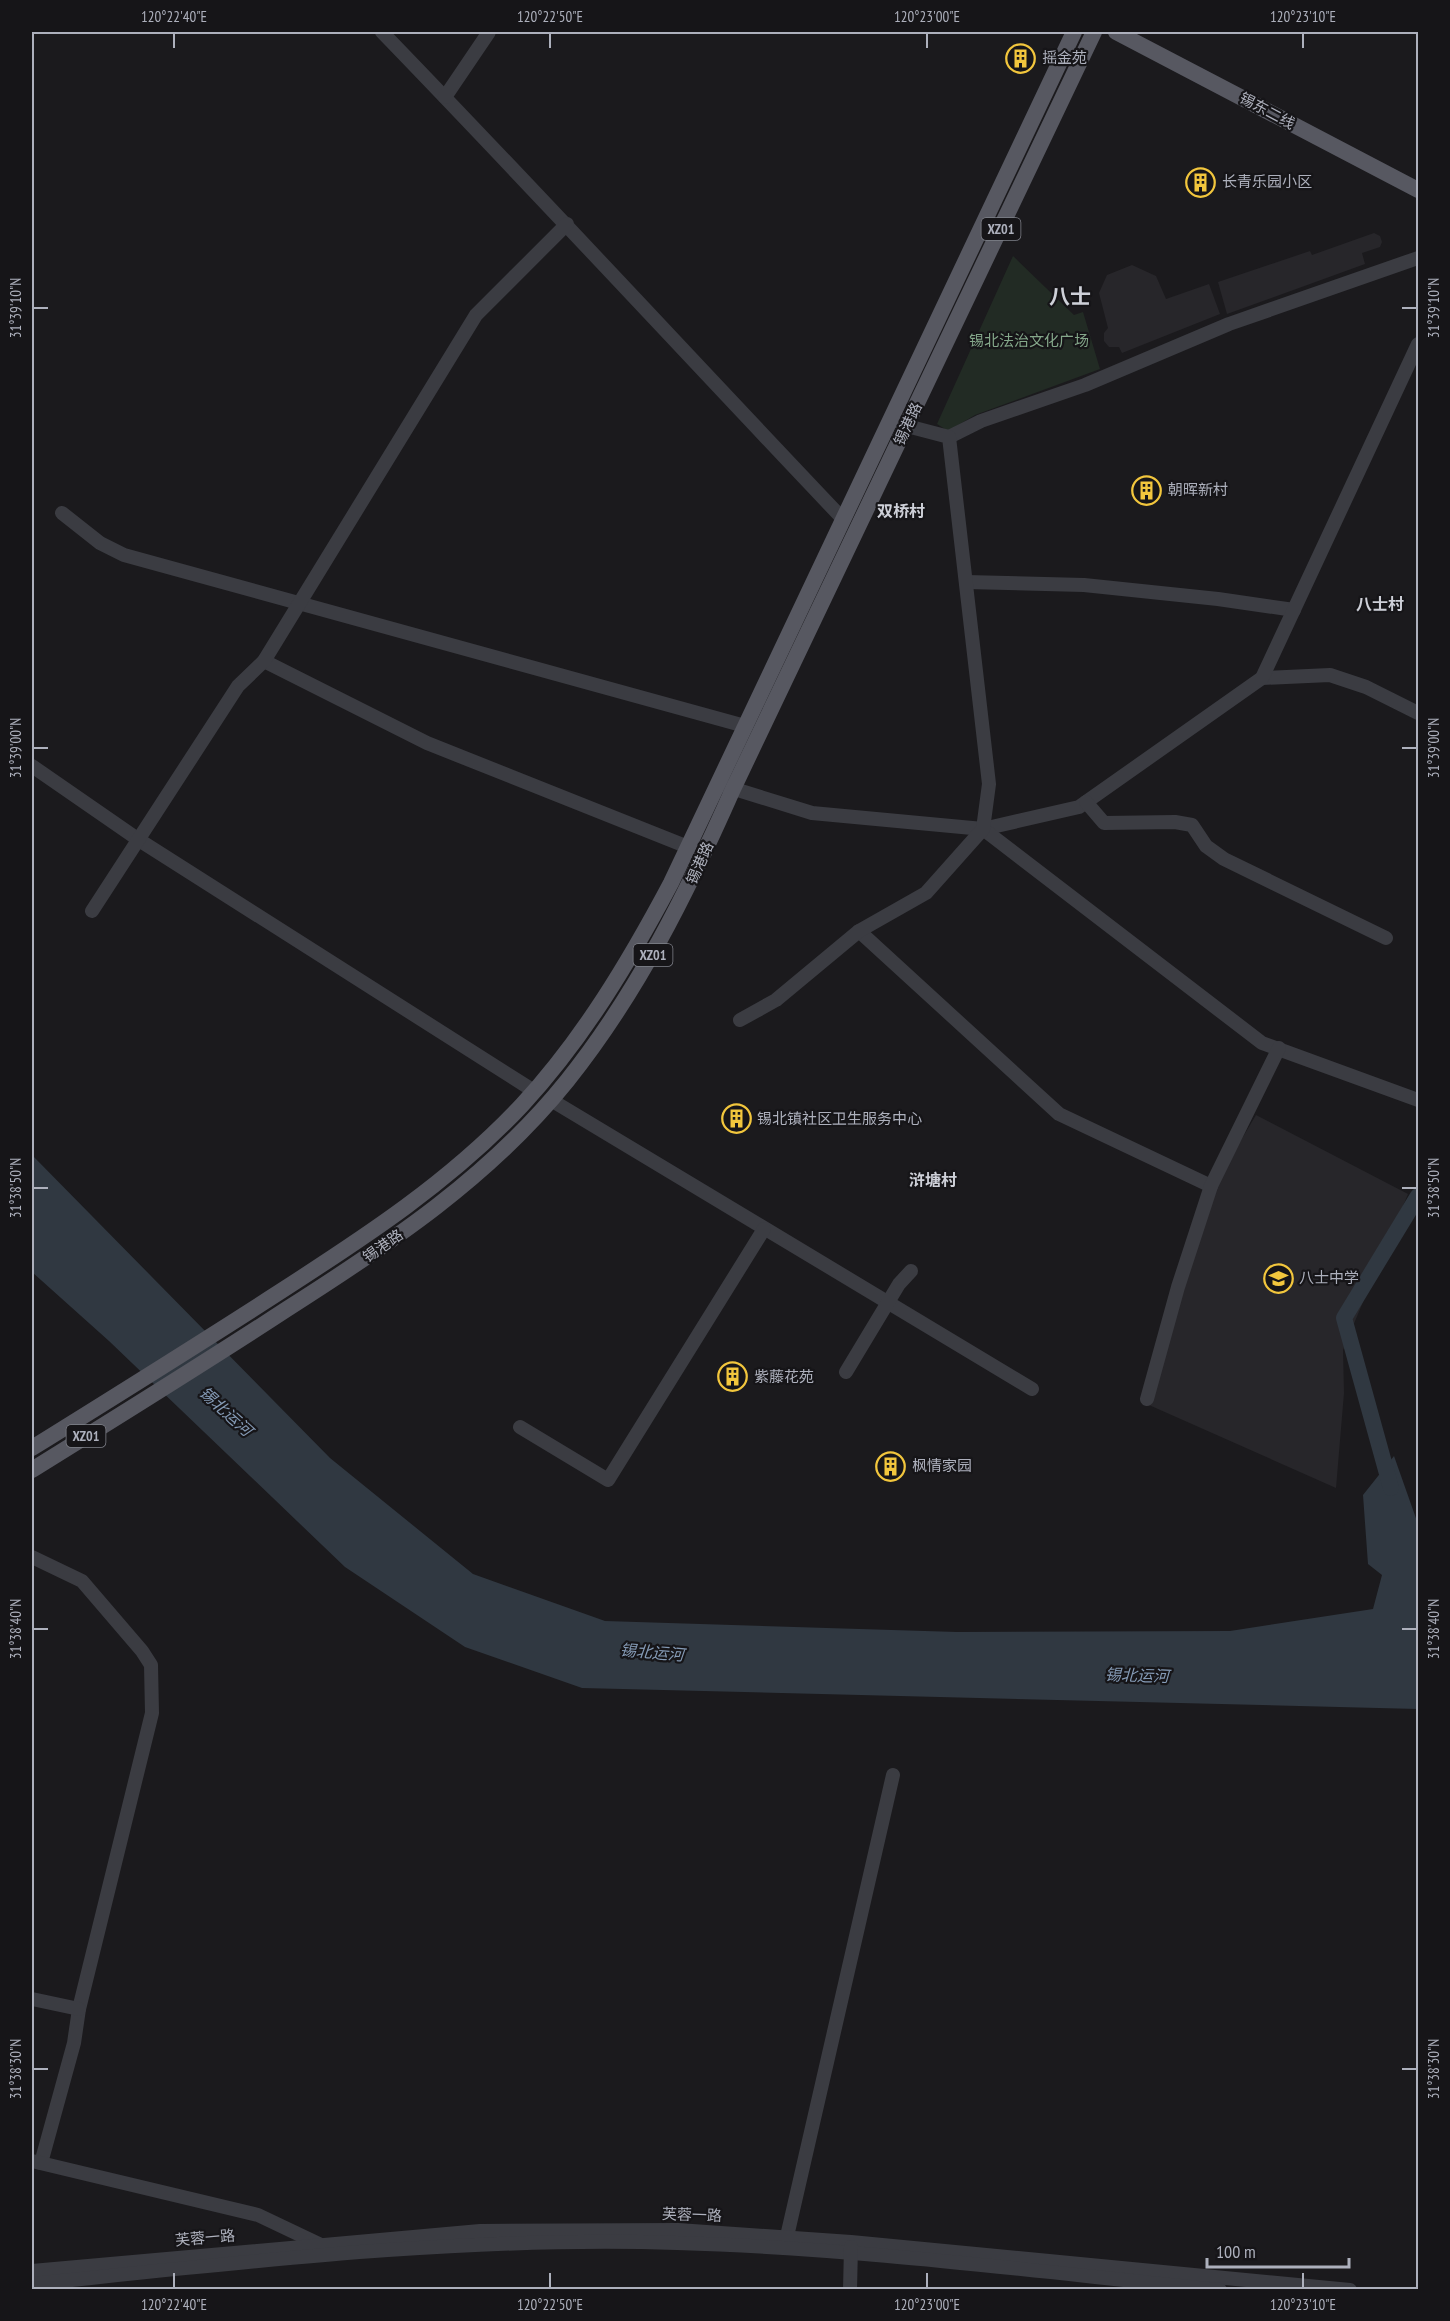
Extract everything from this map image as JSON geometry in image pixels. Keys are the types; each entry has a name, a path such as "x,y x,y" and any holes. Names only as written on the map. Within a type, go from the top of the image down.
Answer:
{"main road":[{"name":"锡港路","path":"32,1470 378,1251 434,1209 494,1159 550,1100 615,1016 660,943 687,891 745,726 1074,32"},
{"name":"锡港路","path":"32,1448 368,1236 408,1206 481,1145 534,1091 606,996 648,926 688,847 725,786 908,426 1094,32"},
{"name":"锡东二线","path":"1116,32 1419,190"}],"street":[{"path":"382,32 567,224 843,519"},
{"path":"445,97 489,32"},
{"path":"92,911 238,686 264,661 476,315 567,224"},
{"path":"891,418 908,426 949,437 981,422 1085,385 1229,324 1419,258"},
{"path":"725,786 812,813 983,829 1079,807 1262,678 1419,344"},
{"path":"740,1020 776,1000 859,931 926,893 983,829 989,784 949,437"},
{"path":"62,513 100,543 124,555 745,726"},
{"path":"966,582 1084,585 1218,599 1294,610"},
{"path":"264,661 427,743 688,847"},
{"path":"1262,678 1330,675 1365,687 1419,713"},
{"path":"32,766 139,840 534,1091"},
{"path":"1086,802 1104,823 1175,822 1192,825 1206,846 1224,859 1386,938"},
{"path":"983,829 1262,1043 1418,1100"},
{"path":"859,931 1059,1114 1211,1186"},
{"path":"1147,1399 1178,1287 1211,1186 1279,1048"},
{"path":"550,1100 1032,1389"},
{"path":"520,1426 608,1480 764,1229"},
{"path":"846,1372 887,1304 911,1271"},
{"path":"32,1557 82,1581 151,1665 152,1713 79,2009 74,2043 36,2162 258,2215 342,2255"},
{"path":"785,2243 893,1775"},
{"path":"32,1999 79,2009"},
{"name":"芙蓉一路","path":"32,2271 480,2231 678,2230 785,2243 1350,2289"},
{"name":"芙蓉一路","path":"32,2283 481,2244 785,2243"},
{"path":"850,2289 851,2248"},
{"name":"芙蓉一路","path":"851,2248 1220,2289"}],"shaded area":[{"path":"1374,233 1380,236 1382,242 1380,247 1362,253 1365,264 1227,314 1218,282 1310,251 1312,255"},
{"path":"1132,265 1156,276 1166,299 1209,284 1220,314 1122,353 1119,347 1109,347 1104,341 1104,333 1108,328 1099,293 1107,275"},
{"name":"八士中学","path":"1256,1115 1408,1194 1343,1350 1344,1393 1336,1488 1149,1405 1170,1324 1221,1174"}],"green space":[{"name":"锡北法治文化广场","path":"1013,256 1074,315 1083,312 1100,369 975,415 948,431 937,424"}],"water":[{"name":"锡北运河","path":"32,1155 330,1458 473,1574 605,1621 957,1632 1230,1631 1373,1609 1382,1575 1368,1564 1363,1495 1394,1456 1418,1524 1418,1709 582,1688 465,1647 345,1567 109,1341 32,1272"}],"waterway":[{"path":"1391,1488 1344,1318 1418,1196"}],"place":[{"name":"摇金苑","path":"1021,58"},
{"name":"长青乐园小区","path":"1201,182"},
{"name":"朝晖新村","path":"1147,490"},
{"name":"锡北镇社区卫生服务中心","path":"736,1119"},
{"name":"八士中学","path":"1278,1278"},
{"name":"紫藤花苑","path":"733,1377"},
{"name":"枫情家园","path":"891,1466"}],"district":[{"name":"八士","path":"1070,297"},
{"name":"双桥村","path":"901,511"},
{"name":"八士村","path":"1380,604"},
{"name":"浒塘村","path":"933,1180"}]}
